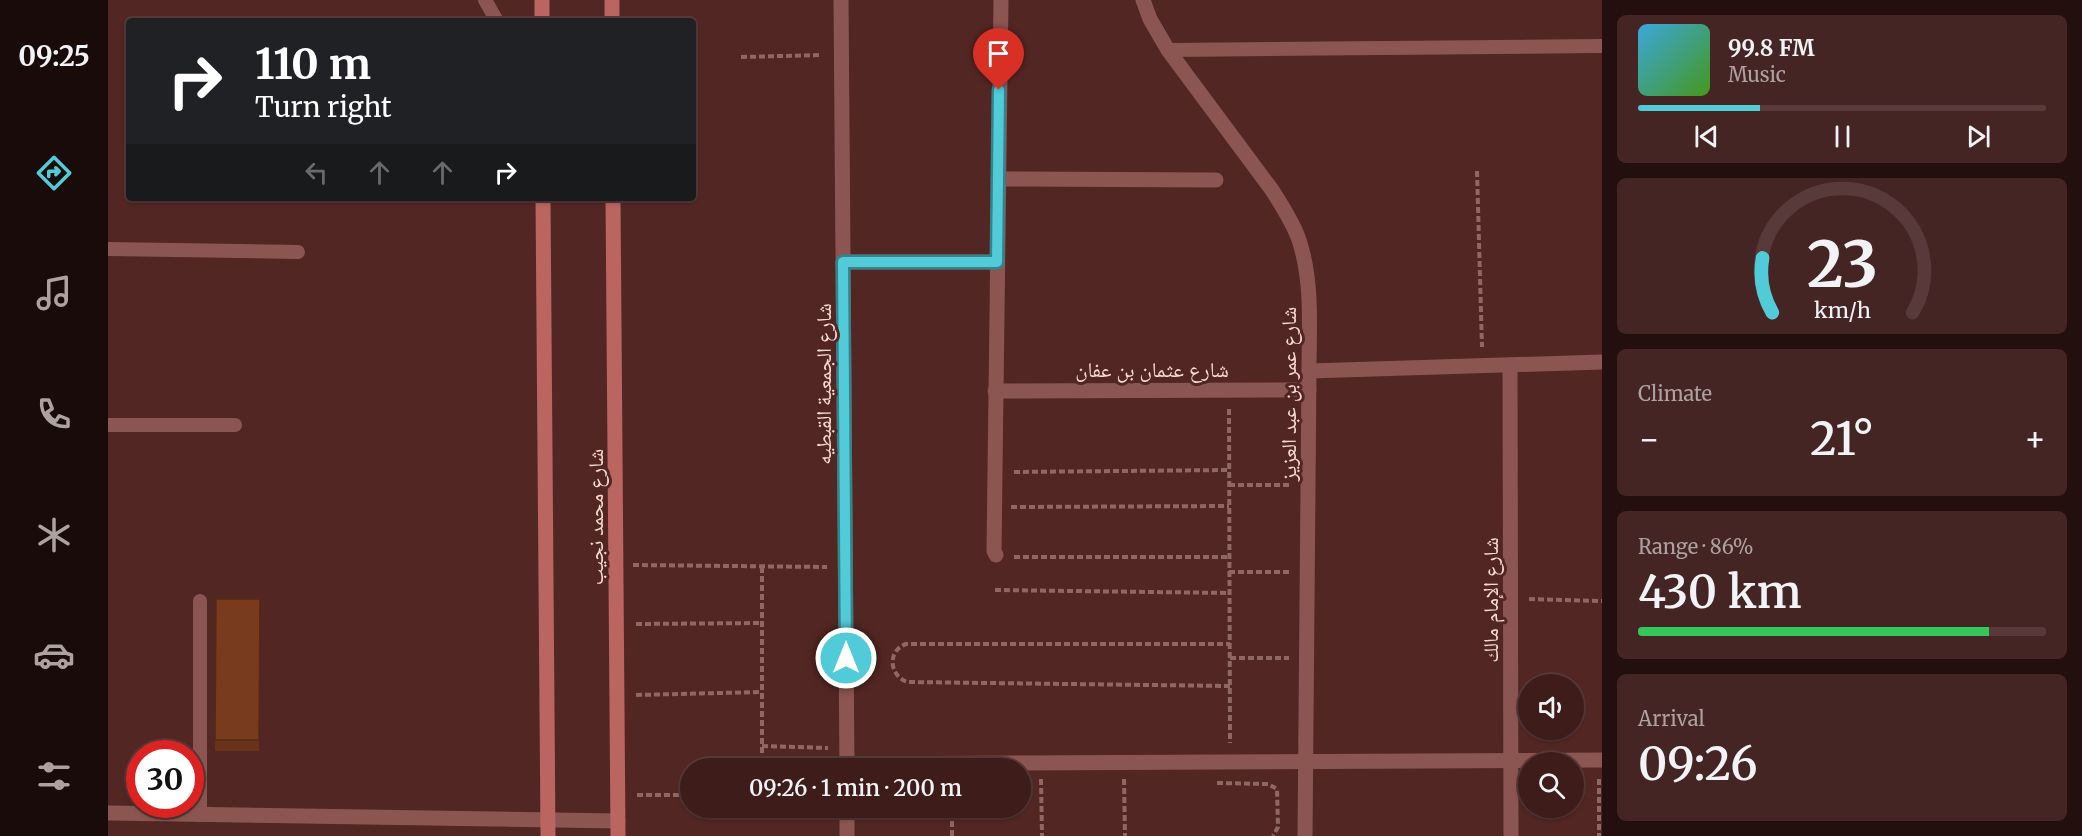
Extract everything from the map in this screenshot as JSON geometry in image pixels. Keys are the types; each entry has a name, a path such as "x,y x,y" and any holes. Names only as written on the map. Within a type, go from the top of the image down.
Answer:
{"street":[{"path":"542,0 542,18"},
{"path":"612,0 612,18"},
{"name":"شارع الجمعية القبطيه","path":"841,0 847,758"},
{"path":"996,555 994,551 995,391 1001,0"},
{"name":"شارع عمر بن عبد العزيز","path":"1143,0 1150,19 1168,50 1272,190 1299,240 1306,267 1309,295 1309,390 1305,836"},
{"path":"998,179 1216,180"},
{"path":"543,201 548,836"},
{"name":"شارع محمد نجيب","path":"613,201 618,829"},
{"path":"843,262 997,262"},
{"path":"1309,371 1602,362"},
{"name":"شارع الإمام مالك","path":"1510,364 1511,836"},
{"name":"شارع عثمان بن عفان","path":"995,391 1309,390"},
{"path":"1031,764 1600,760"},
{"path":"108,813 126,813"},
{"path":"204,815 548,820 618,829"},
{"path":"847,818 847,836"}],"lane":[{"path":"485,0 495,18"},
{"path":"1168,50 1602,46"},
{"path":"108,249 298,252"},
{"path":"108,425 235,425"},
{"path":"200,601 200,740"}],"path":[{"path":"741,57 841,54"},
{"path":"1477,171 1482,366"},
{"path":"1229,390 1230,762"},
{"path":"995,472 1229,470"},
{"path":"1229,485 1308,485"},
{"path":"995,507 1229,506"},
{"path":"996,555 1230,557"},
{"path":"616,565 845,568"},
{"path":"762,567 762,758"},
{"path":"1229,572 1307,572"},
{"path":"994,590 1230,593"},
{"path":"1510,599 1602,601"},
{"path":"617,624 761,623"},
{"path":"1230,644 906,644 897,649 894,654 896,675 907,682 1230,686"},
{"path":"1230,658 1306,658"},
{"path":"617,695 761,692"},
{"path":"762,746 847,748"},
{"path":"1599,836 1600,760"},
{"path":"1124,763 1125,836"},
{"path":"1040,764 1042,836"},
{"path":"1124,783 1136,783"},
{"path":"1208,783 1273,785 1278,794 1278,827 1273,836"},
{"path":"618,794 680,795"},
{"path":"952,818 952,836"}],"building":[{"path":"216,599 260,599 259,740 215,740"}],"route":[{"path":"846,658 843,262 997,262 999,90"}]}
